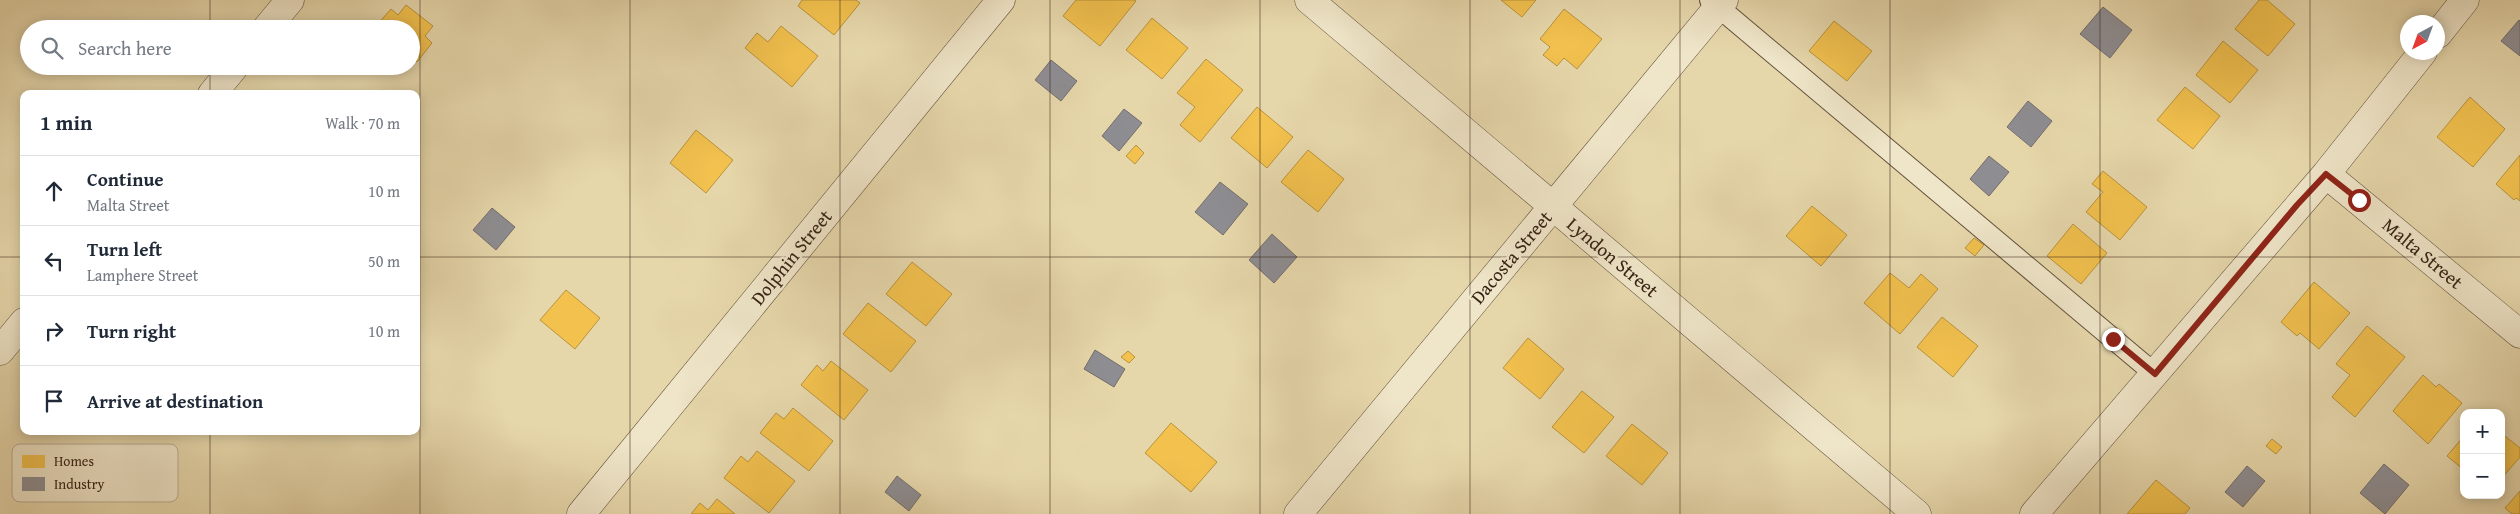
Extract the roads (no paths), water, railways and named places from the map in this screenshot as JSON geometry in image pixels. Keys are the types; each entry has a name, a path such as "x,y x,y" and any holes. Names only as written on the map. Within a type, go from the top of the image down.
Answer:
{"street":[{"path":"273,20 290,0"},
{"name":"Dolphin Street","path":"581,514 1001,0"},
{"name":"Lyndon Street","path":"1309,0 1917,514"},
{"path":"2445,25 2465,0"},
{"name":"Dacosta Street","path":"1298,514 1552,207 1718,2"},
{"path":"2034,514 2297,205 2326,174 2417,60"},
{"path":"215,90 228,75"},
{"name":"Malta Street","path":"2326,174 2520,334"},
{"path":"0,350 20,327"}],"lane":[{"path":"1718,2 2155,374"}]}
